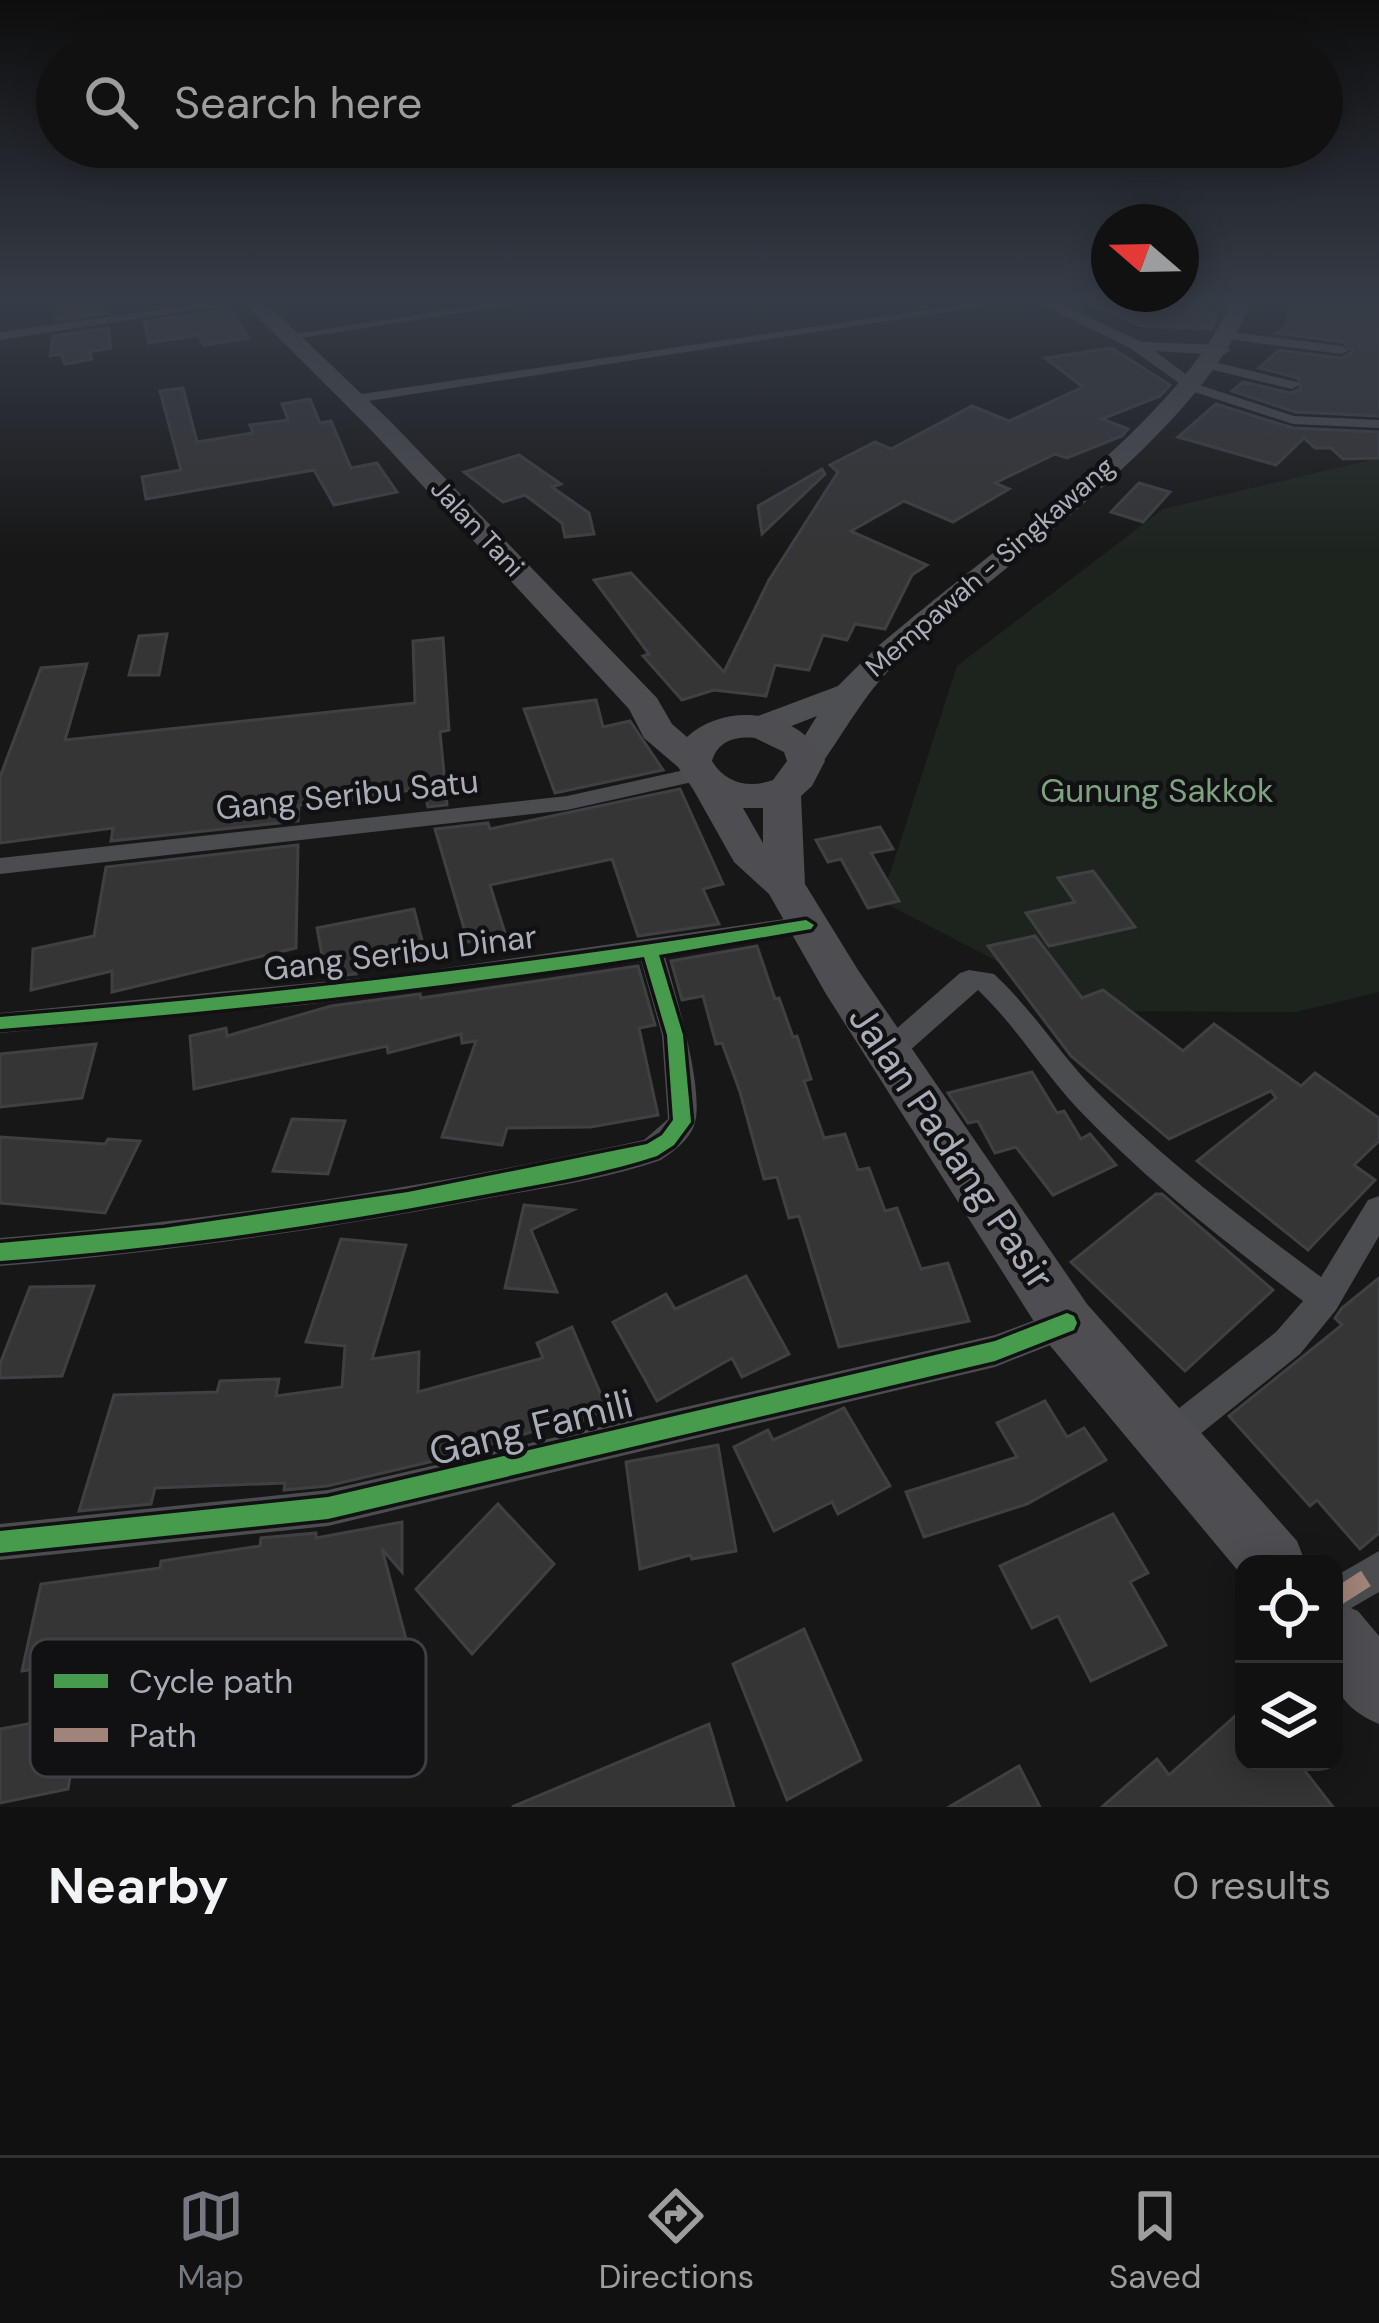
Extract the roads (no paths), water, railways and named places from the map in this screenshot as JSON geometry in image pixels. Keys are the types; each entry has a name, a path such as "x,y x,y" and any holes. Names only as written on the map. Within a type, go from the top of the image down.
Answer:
{"highway":[{"name":"Jalan Tani","path":"342,386 645,705 657,730 705,763"},
{"path":"794,776 752,796 705,763 759,727 796,742 795,905"},
{"name":"Jalan Padang Pasir","path":"705,763 748,852 795,905 1067,1323 1266,1555"},
{"path":"1343,1646 1379,1689"}],"main road":[{"name":"Mempawah - Singkawang","path":"794,776 827,736 849,693 1184,386"},
{"path":"759,727 849,693"}],"street":[{"path":"355,399 440,386"},
{"path":"1249,386 1293,420 1379,424"},
{"name":"Gang Seribu Satu","path":"0,866 543,807 705,763"},
{"name":"Gang Seribu Dinar","path":"0,1023 224,1004 650,950 795,905"},
{"path":"0,1252 109,1245 287,1220 651,1151 682,1122 675,1035 650,950"},
{"path":"889,1052 970,980 985,981 1006,1000 1063,1076 1133,1143 1237,1233 1324,1299"},
{"path":"1167,1439 1288,1343 1324,1299 1379,1209"},
{"name":"Gang Famili","path":"0,1542 328,1508 995,1351 1067,1323"},
{"path":"1343,1593 1379,1570"}],"park label":[{"name":"Gunung Sakkok","path":"1157,790"}]}
